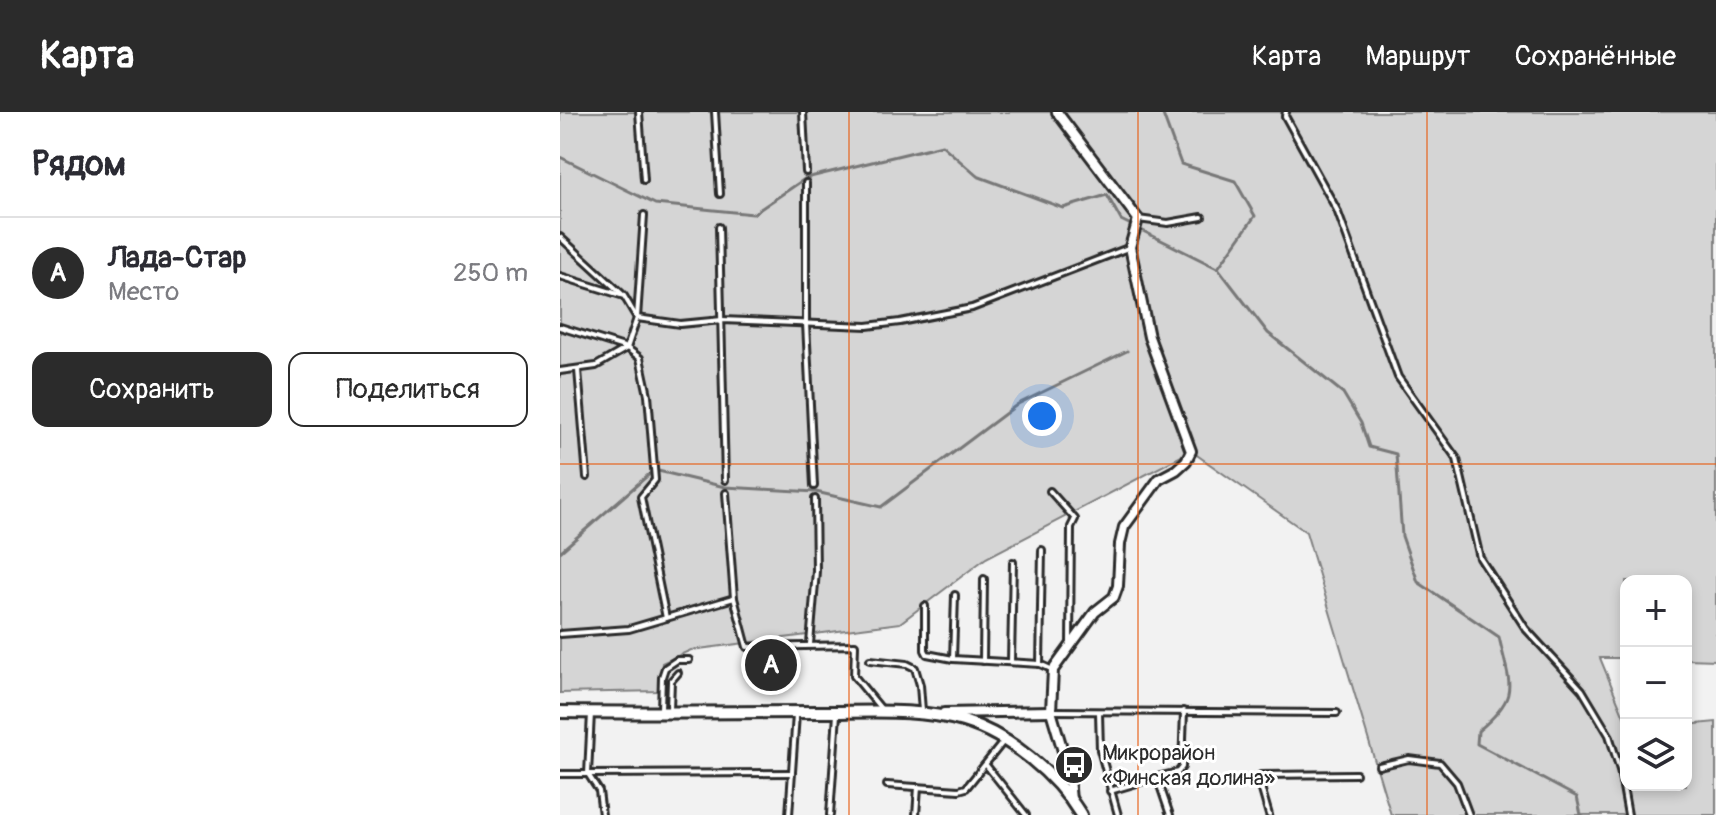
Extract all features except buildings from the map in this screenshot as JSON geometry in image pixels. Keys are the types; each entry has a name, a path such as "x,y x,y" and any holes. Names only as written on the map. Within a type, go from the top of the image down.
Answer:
{"street":[{"path":"1057,112 1138,219 1130,247 1149,337 1191,451 1176,470 1159,479 1124,527 1118,586 1114,597 1095,612 1053,670 1051,711 1068,768 1071,801"},
{"path":"560,712 924,714 1051,711"},
{"path":"924,714 967,722 1004,740 1043,771 1081,815"}],"lane":[{"path":"639,112 644,180"},
{"path":"715,112 720,194"},
{"path":"803,112 806,172"},
{"path":"1286,112 1285,116 1337,210 1398,377 1457,459 1480,558 1526,629 1582,690 1609,735 1620,770 1628,815"},
{"path":"806,183 806,323 814,486"},
{"path":"560,371 596,366 627,348 637,318 644,215"},
{"path":"1138,219 1168,223 1202,217"},
{"path":"719,227 725,480"},
{"path":"560,237 624,296 637,318"},
{"path":"637,318 680,324 722,320 867,326 972,308 1130,247"},
{"path":"560,276 624,296"},
{"path":"560,327 627,348 640,358 648,395 655,480 641,497 666,618"},
{"path":"578,370 587,477"},
{"path":"1050,491 1075,519 1071,527 1070,647"},
{"path":"726,493 734,598 747,647 855,645 854,676 883,712"},
{"path":"810,644 816,571 815,499"},
{"path":"1040,664 1042,550"},
{"path":"1011,661 1013,562"},
{"path":"983,661 984,579"},
{"path":"953,659 955,595"},
{"path":"560,634 629,629 734,598"},
{"path":"925,606 925,650 932,656 1040,664 1053,670"},
{"path":"666,712 665,668 677,660 689,660"},
{"path":"870,660 915,668 924,714"},
{"path":"666,712 671,681 678,673"},
{"path":"1051,711 1337,713"},
{"path":"1110,791 1178,772 1182,767 1184,711"},
{"path":"789,815 796,712"},
{"path":"830,815 837,712"},
{"path":"1099,712 1100,750 1118,815"},
{"path":"591,713 588,774 599,791 602,815"},
{"path":"887,785 966,788 1004,740"},
{"path":"1379,766 1409,759 1440,763 1457,783 1469,815"},
{"path":"986,765 1026,815"},
{"path":"560,774 792,773"},
{"path":"1269,815 1259,780 1261,775 1356,774"},
{"path":"1157,777 1170,815"},
{"path":"916,815 918,787"}],"shaded area":[{"path":"560,112 1716,112 1716,660 1692,659 1692,575 1620,575 1620,658 1600,658 1620,706 1620,791 1692,791 1692,724 1716,722 1716,815 1391,815 1306,532 1191,451 986,558 900,623 691,650 662,663 660,691 560,693"}],"waterway":[{"path":"1162,112 1181,164 1235,181 1255,216 1218,268 1268,333 1343,393 1361,423 1369,447 1396,454 1402,536 1418,582 1499,637 1509,689 1501,708 1478,731 1477,744 1577,797 1581,815"},
{"path":"560,157 655,204 753,214 806,178 942,145 977,176 1063,208 1107,195 1121,220 1217,268"},
{"path":"560,552 654,470 725,487 816,492 881,507 1018,404 1127,351"}],"place":[{"name":"Лада-Стар","path":"771,665"},
{"name":"Микрорайон «Финская долина»","path":"1074,765"}]}
